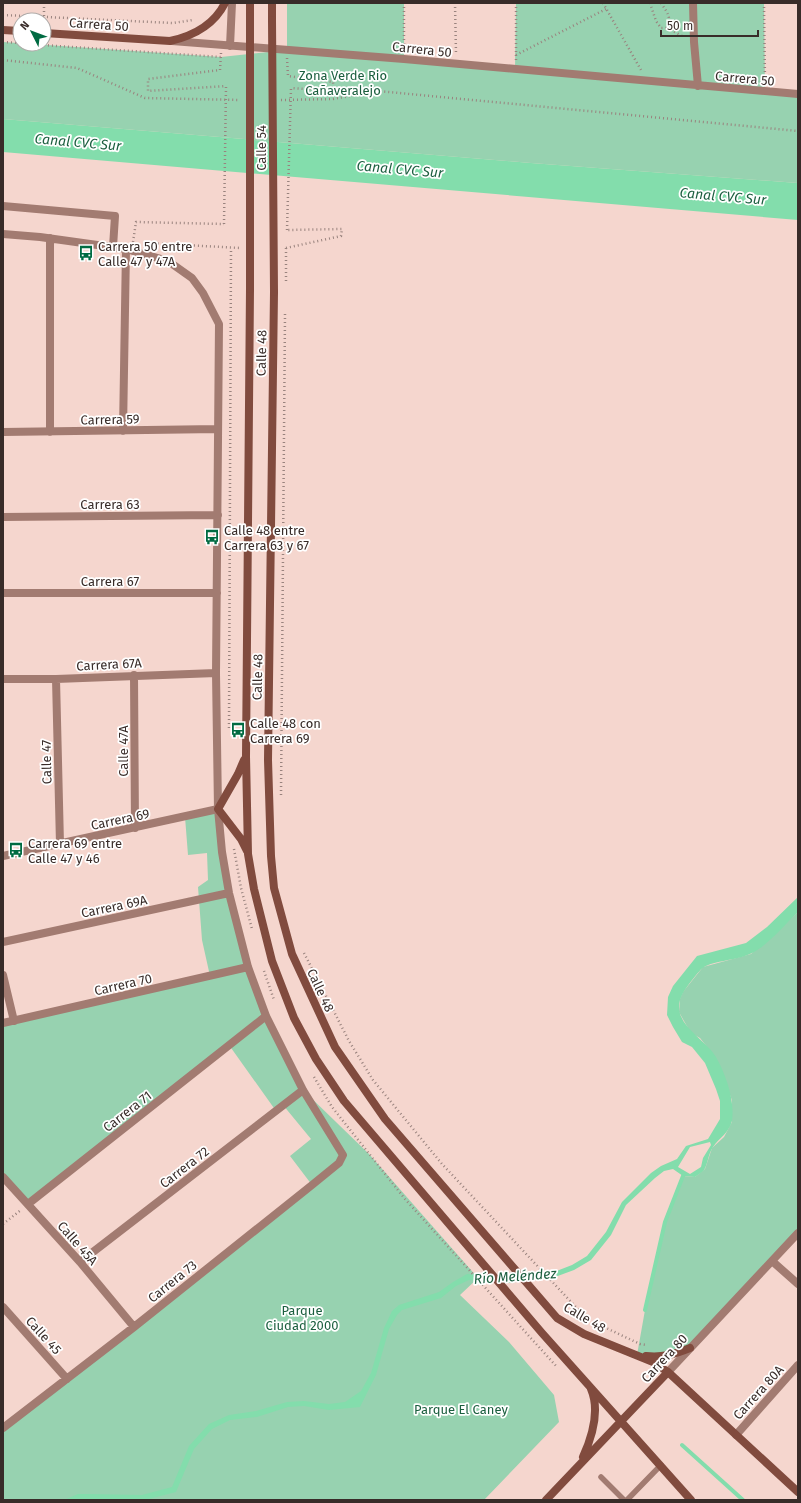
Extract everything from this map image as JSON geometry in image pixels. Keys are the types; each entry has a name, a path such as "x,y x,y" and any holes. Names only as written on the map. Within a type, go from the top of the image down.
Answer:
{"main road":[{"path":"170,41 185,38 200,30 213,20 225,3"},
{"name":"Calle 54","path":"250,3 250,289"},
{"name":"Calle 54","path":"272,3 274,292"},
{"name":"Carrera 50","path":"52,34 170,41"},
{"name":"Calle 48","path":"250,289 246,756 248,854 254,889 272,961 294,1018 316,1059 344,1101 542,1333 691,1500"},
{"name":"Calle 48","path":"274,292 268,767 271,856 274,888 292,954 335,1047 384,1119 558,1318 584,1334 653,1362 668,1372 798,1492"},
{"path":"246,756 238,774 218,809 241,839 248,854"},
{"path":"637,1355 657,1357 676,1354 690,1348"},
{"name":"Carrera 80","path":"546,1500 668,1372"},
{"path":"580,1463 592,1433 594,1418 593,1394 589,1384"}],"street":[{"path":"230,46 232,3"},
{"path":"693,3 694,42 698,86"},
{"name":"Carrera 50","path":"170,41 404,59 456,65 798,94"},
{"path":"3,206 115,216 113,247"},
{"path":"3,234 50,238 113,247 168,261 192,278 203,293 219,324 216,673 218,809 229,894 248,967 266,1016 303,1090"},
{"path":"50,238 50,432"},
{"path":"123,431 129,250"},
{"name":"Carrera 59","path":"3,432 218,429"},
{"name":"Carrera 63","path":"3,517 218,515"},
{"name":"Carrera 67","path":"3,593 217,593"},
{"name":"Carrera 67A","path":"3,679 56,679 216,673"},
{"name":"Calle 47A","path":"134,675 135,828"},
{"name":"Calle 47","path":"56,679 60,844"},
{"name":"Carrera 69","path":"3,856 218,809"},
{"name":"Carrera 69A","path":"3,942 229,894"},
{"name":"Carrera 70","path":"3,1024 248,967"},
{"path":"3,975 14,1021"},
{"name":"Carrera 71","path":"28,1204 266,1016"},
{"name":"Carrera 73","path":"3,1428 134,1327 339,1163 343,1155 303,1090"},
{"name":"Carrera 72","path":"80,1262 303,1090"},
{"name":"Calle 45A","path":"3,1177 80,1262 134,1327"},
{"name":"Carrera 80","path":"668,1372 798,1233"},
{"path":"772,1261 798,1284"},
{"name":"Calle 45","path":"4,1311 67,1379"},
{"name":"Carrera 80A","path":"736,1435 798,1365"}],"lane":[{"path":"627,1500 661,1466"},
{"path":"602,1477 624,1500"}],"path":[{"path":"404,3 404,59"},
{"path":"455,3 456,65"},
{"path":"515,70 516,3"},
{"path":"603,3 647,81"},
{"path":"650,3 656,21 661,28 667,28 694,42"},
{"path":"661,3 668,12 670,22 667,28"},
{"path":"764,3 765,92"},
{"path":"516,55 606,9"},
{"path":"52,18 173,23 192,21 199,17"},
{"path":"129,250 136,222 224,224 226,86 148,91 148,79 220,70 222,45"},
{"path":"52,46 221,57"},
{"path":"287,50 288,76 333,82 334,91 291,88 287,230"},
{"path":"3,60 77,68 145,98 244,100"},
{"path":"273,100 333,99 378,91 798,131"},
{"path":"286,248 286,287"},
{"path":"281,802 286,311"},
{"path":"303,951 349,1041 373,1080 442,1164 587,1319 640,1344 650,1346"},
{"path":"406,1199 561,1372"},
{"path":"3,1224 28,1204"}],"green space":[{"name":"Zona Verde Rio Cañaveralejo","path":"287,3 404,3 404,59 515,70 516,3 764,3 765,92 798,94 798,183 531,163 3,119 3,42 12,43 12,52 52,52 52,45 221,57 287,50"},
{"name":"Parque Ciudad 2000","path":"218,809 222,852 248,967 303,1090 369,1154 478,1278 460,1295 509,1342 554,1395 559,1422 484,1500 3,1500 3,1428 312,1185 290,1156 311,1139 283,1105 276,1111 229,1045 28,1204 3,1177 3,1023 210,976 202,940 198,887 208,880 207,853 188,855 185,817"},
{"path":"798,912 798,1233 690,1348 676,1354 637,1355 645,1310 665,1222 683,1176 695,1177 705,1169 712,1148 724,1137 732,1122 732,1100 715,1057 700,1038 691,1033 679,1012 680,999 683,992 703,967 751,954"}],"water":[{"name":"Canal CVC Sur","path":"3,119 531,163 798,183 798,220 3,152"},
{"path":"798,897 798,912 770,940 750,954 704,967 683,993 679,1003 683,1021 710,1050 720,1064 731,1096 733,1113 731,1125 713,1147 705,1168 701,1173 695,1177 683,1176 673,1169 664,1171 626,1205 611,1235 591,1260 574,1270 555,1277 507,1283 469,1280 456,1286 441,1298 402,1310 397,1315 389,1329 376,1375 360,1407 329,1410 304,1406 288,1407 257,1417 230,1420 212,1429 194,1449 176,1492 145,1500 64,1500 78,1494 142,1495 172,1487 189,1446 209,1424 229,1415 256,1411 287,1402 304,1401 329,1404 345,1402 361,1391 371,1373 384,1328 392,1311 399,1305 439,1292 467,1274 507,1277 554,1272 572,1265 587,1256 606,1232 622,1202 651,1173 661,1166 677,1159 686,1146 708,1139 720,1119 720,1101 705,1063 692,1047 682,1042 667,1015 668,997 673,986 697,956 746,943 767,927","holes":["710,1142 711,1145 703,1158 701,1167 690,1174 678,1167 690,1147"]}],"waterway":[{"path":"645,1310 665,1222 683,1176"},
{"path":"682,1445 743,1500"}],"place":[{"name":"Carrera 50 entre Calle 47 y 47A","path":"86,253"},
{"name":"Calle 48 entre Carrera 63 y 67","path":"212,537"},
{"name":"Calle 48 con Carrera 69","path":"238,730"},
{"name":"Carrera 69 entre Calle 47 y 46","path":"16,850"}],"water label":[{"name":"Río Meléndez","path":"515,1276"}],"park label":[{"name":"Parque El Caney","path":"461,1409"}]}
